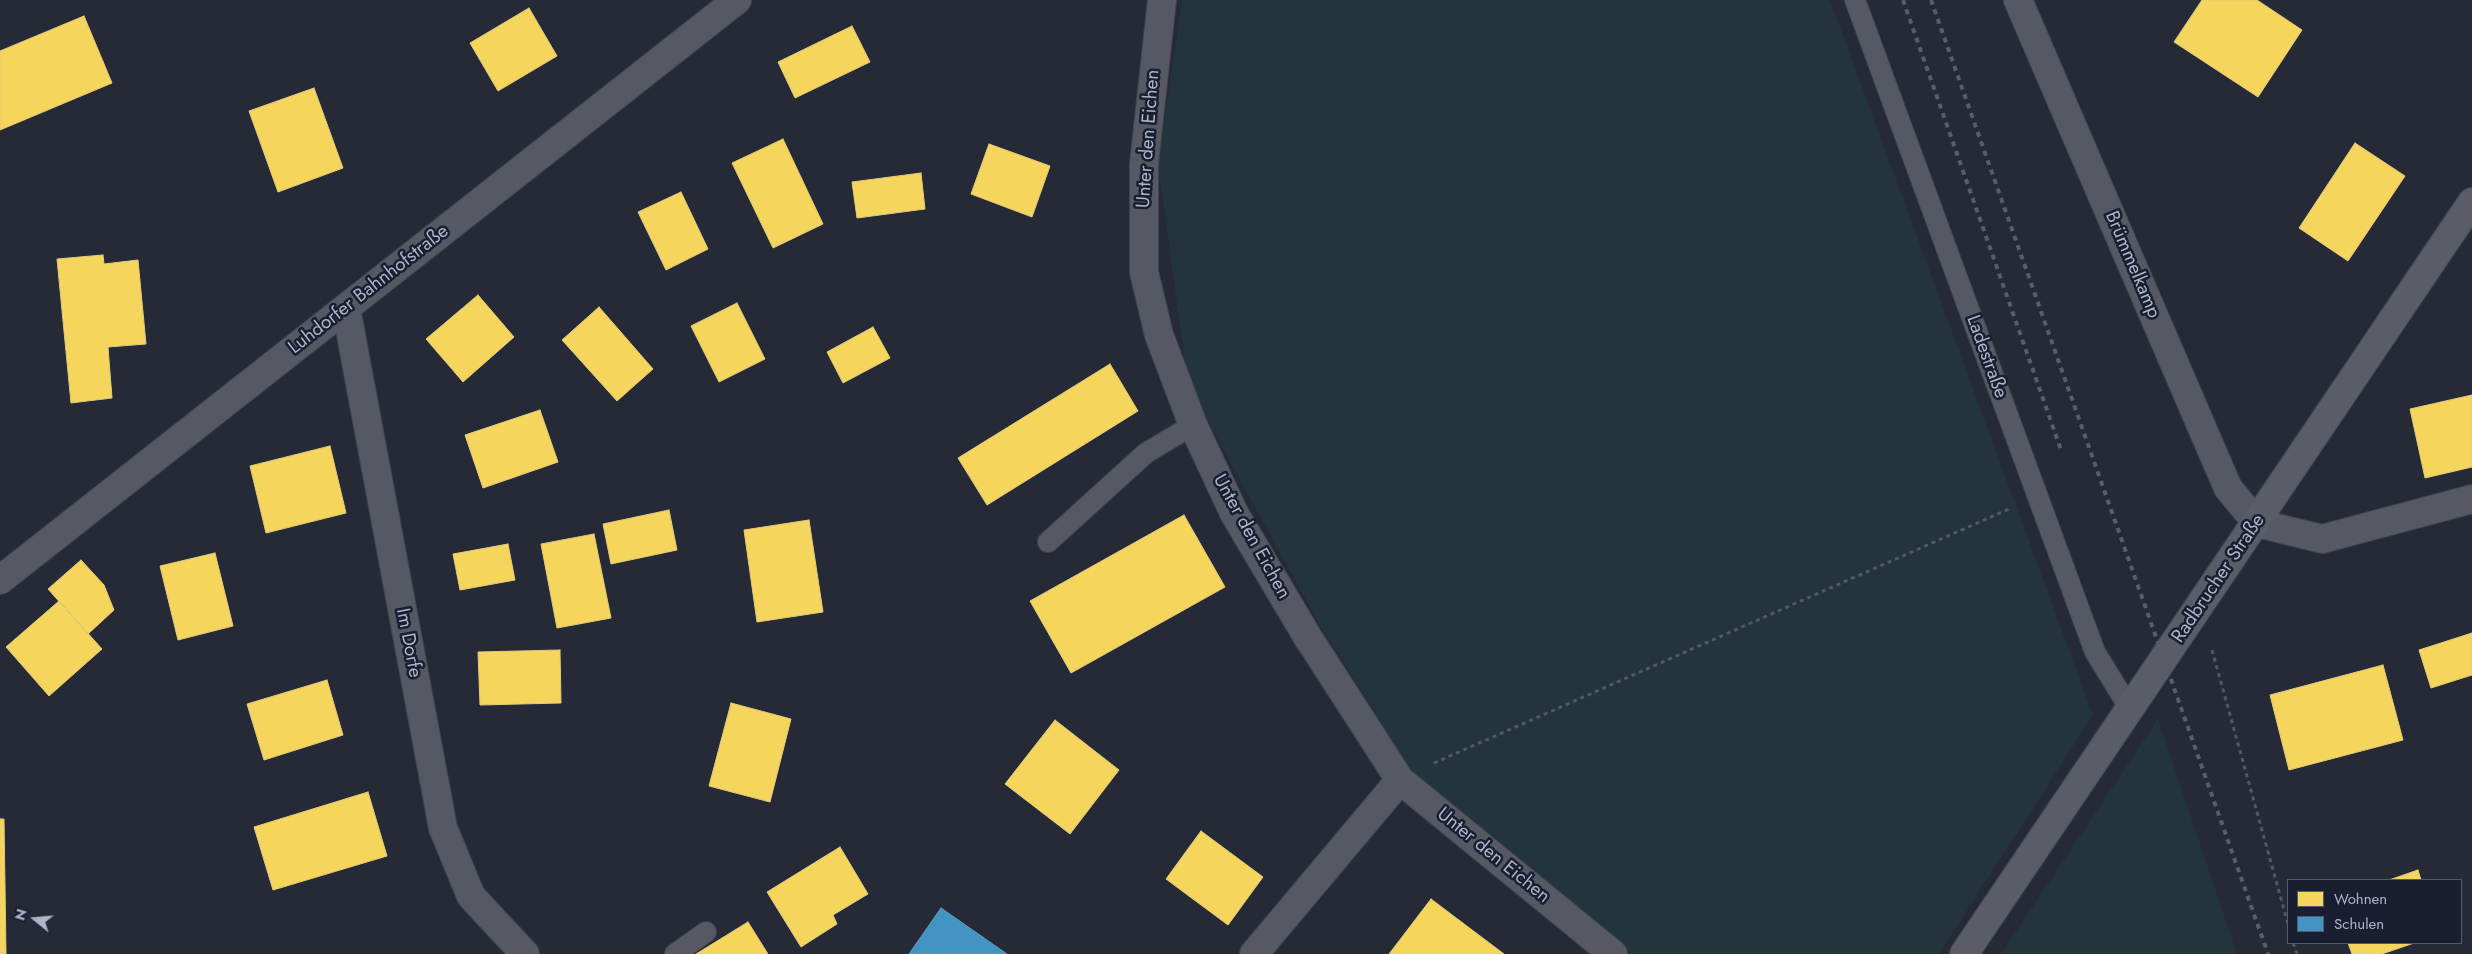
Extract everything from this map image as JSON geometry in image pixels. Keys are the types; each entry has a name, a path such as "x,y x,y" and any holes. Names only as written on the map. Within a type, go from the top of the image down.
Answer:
{"street":[{"name":"Luhdorfer Bahnhofstraße","path":"0,580 738,0"},
{"name":"Unter den Eichen","path":"1162,0 1144,164 1144,272 1159,335 1193,425 1234,513 1307,636 1400,780 1613,954"},
{"name":"Brümmelkamp","path":"2018,0 2228,488 2257,523"},
{"name":"Radbrucher Straße","path":"1964,954 2257,523 2472,202"},
{"name":"Im Dorfe","path":"346,308 443,828 470,896 526,954"},
{"path":"2257,523 2322,539 2472,499"},
{"path":"1254,954 1400,780"}],"lane":[{"name":"Ladestraße","path":"1855,0 2095,652 2130,708"},
{"path":"1048,542 1146,453 1193,425"},
{"path":"675,954 706,932"}],"path":[{"path":"1400,780 1426,766 2011,508 2040,504"},
{"path":"2200,605 2287,920"}],"shaded area":[{"path":"1182,0 1830,0 2093,715 1939,954 1630,954 1418,780 1319,624 1188,385 1158,164"},
{"path":"2158,719 2237,954 2001,954"}],"building: Wohnen":[{"path":"2202,0 2257,0 2302,30 2258,97 2174,42"},
{"path":"529,8 557,56 498,91 470,43"},
{"path":"84,16 112,83 0,130 0,51"},
{"path":"852,26 870,62 795,98 778,62"},
{"path":"314,88 343,168 278,192 249,111"},
{"path":"783,139 823,224 773,248 732,163"},
{"path":"2355,143 2405,176 2348,261 2299,228"},
{"path":"989,144 1050,166 1032,217 971,194"},
{"path":"921,173 925,209 857,218 852,182"},
{"path":"681,192 708,249 666,270 638,212"},
{"path":"103,255 104,264 138,260 146,344 108,347 112,398 71,403 57,259"},
{"path":"478,295 514,337 463,382 426,339"},
{"path":"737,303 765,359 719,382 691,326"},
{"path":"599,307 653,369 617,401 562,340"},
{"path":"873,327 890,358 843,383 827,352"},
{"path":"1110,364 1138,411 987,505 958,458"},
{"path":"2472,395 2472,467 2425,478 2410,409"},
{"path":"540,410 558,462 483,488 465,435"},
{"path":"330,446 346,513 266,533 250,466"},
{"path":"669,510 677,550 611,564 603,524"},
{"path":"1184,515 1225,587 1071,673 1030,601"},
{"path":"809,520 823,612 757,622 744,530"},
{"path":"594,534 611,618 557,628 541,544"},
{"path":"508,544 515,580 460,590 453,554"},
{"path":"215,553 233,626 178,640 160,566"},
{"path":"81,560 104,585 114,610 88,634 48,589"},
{"path":"59,601 102,649 49,696 6,647"},
{"path":"2472,633 2472,675 2431,688 2419,650"},
{"path":"560,650 561,703 480,705 478,652"},
{"path":"2383,665 2403,740 2289,770 2270,695"},
{"path":"327,680 343,735 264,760 247,704"},
{"path":"731,703 791,719 770,802 709,786"},
{"path":"1055,720 1119,770 1070,834 1005,784"},
{"path":"368,792 387,856 273,890 254,827"},
{"path":"0,819 4,819 6,954 0,954"},
{"path":"1201,831 1263,877 1228,925 1166,879"},
{"path":"840,847 868,894 833,915 837,924 801,947 767,892"},
{"path":"2418,870 2421,879 2392,879"},
{"path":"1431,899 1504,954 1389,954"},
{"path":"748,922 768,954 696,954"},
{"path":"2348,944 2411,944 2382,954 2352,954"}],"building: Schulen":[{"path":"941,908 1007,954 909,954"}],"railway":[{"path":"1903,0 2061,450"},
{"path":"1931,0 2268,954"}]}
